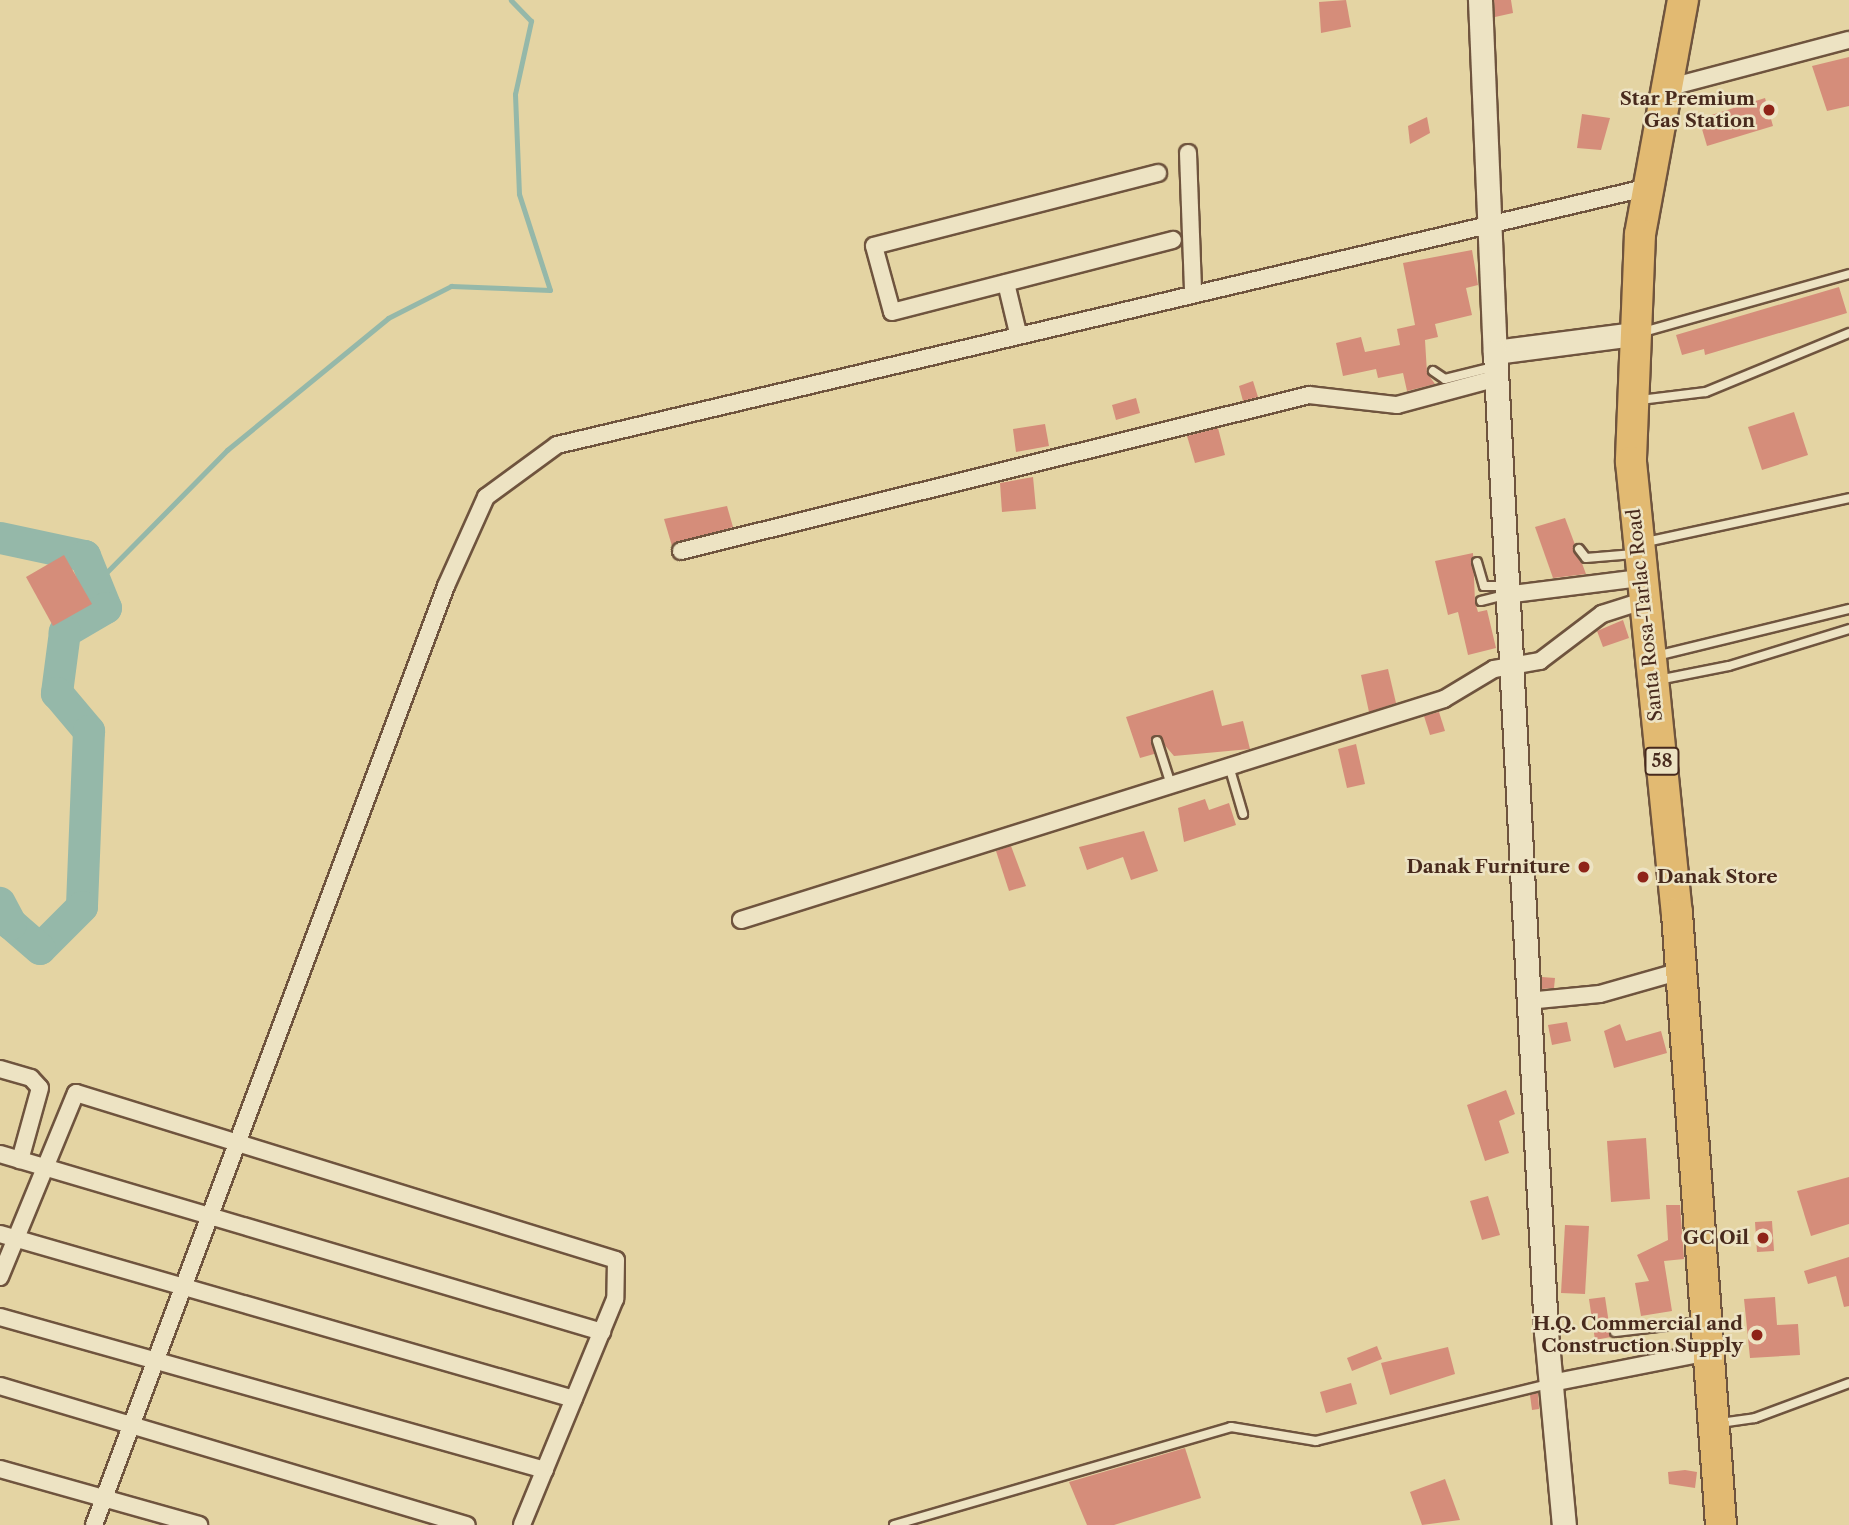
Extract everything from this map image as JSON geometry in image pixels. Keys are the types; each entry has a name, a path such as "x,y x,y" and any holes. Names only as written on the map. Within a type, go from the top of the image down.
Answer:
{"highway":[{"name":"Santa Rosa-Tarlac Road","path":"1683,0 1662,89 1645,188 1630,401 1639,569 1681,971 1721,1525"}],"street":[{"path":"1480,0 1507,666 1551,1383 1564,1525"},
{"path":"1662,89 1849,40"},
{"path":"1188,153 1193,291"},
{"path":"1158,173 874,246 892,312 1173,240"},
{"path":"94,1525 485,497 557,445 1489,220 1645,188"},
{"path":"1006,283 1018,333"},
{"path":"681,551 1309,395 1337,393 1397,405 1496,365 1633,334"},
{"path":"1505,591 1639,569"},
{"path":"741,920 1444,699 1507,666 1540,661 1602,614 1639,569"},
{"path":"1527,1001 1600,993 1681,971"},
{"path":"0,1069 31,1078 40,1088 20,1160"},
{"path":"0,1277 76,1093 617,1260 615,1299 522,1525"},
{"path":"0,1154 602,1332"},
{"path":"0,1234 574,1399"},
{"path":"0,1317 545,1470"},
{"path":"1551,1383 1709,1352"},
{"path":"0,1386 467,1525"},
{"path":"0,1469 199,1525"}],"lane":[{"path":"1633,334 1696,322 1849,274"},
{"path":"1630,401 1706,393 1849,333"},
{"path":"1433,371 1446,379 1496,365"},
{"path":"1579,549 1586,558 1639,569 1849,498"},
{"path":"1477,562 1484,586 1505,591"},
{"path":"1481,601 1505,591"},
{"path":"1651,669 1849,609"},
{"path":"1651,669 1729,666 1849,629"},
{"path":"1157,741 1171,785"},
{"path":"1229,766 1243,814"},
{"path":"1615,1332 1707,1321"},
{"path":"894,1525 1231,1427 1316,1441 1551,1383"},
{"path":"1714,1424 1755,1418 1849,1383"}],"building":[{"path":"1346,0 1351,27 1321,33 1319,2"},
{"path":"1494,0 1511,0 1513,13 1495,17"},
{"path":"1849,57 1849,106 1827,111 1812,66"},
{"path":"1765,98 1773,126 1707,146 1699,119"},
{"path":"1582,114 1610,118 1601,150 1577,148"},
{"path":"1427,117 1430,133 1410,144 1408,126"},
{"path":"1472,250 1478,285 1466,288 1472,315 1435,324 1438,337 1425,340 1427,373 1435,384 1407,391 1403,373 1378,378 1376,369 1343,376 1336,343 1361,337 1365,352 1400,345 1397,329 1415,325 1403,263"},
{"path":"1839,287 1847,313 1705,355 1704,349 1682,355 1676,335"},
{"path":"1253,381 1258,397 1243,401 1239,386"},
{"path":"1136,398 1140,413 1116,420 1112,405"},
{"path":"1794,412 1808,455 1762,470 1748,427"},
{"path":"1045,424 1049,446 1016,452 1013,429"},
{"path":"1218,428 1225,455 1195,463 1187,436"},
{"path":"1033,477 1036,509 1002,512 1000,483"},
{"path":"727,506 733,527 672,546 664,519"},
{"path":"1565,518 1586,574 1553,578 1535,527"},
{"path":"1473,553 1475,602 1478,612 1487,610 1496,648 1468,655 1458,612 1448,615 1435,561"},
{"path":"64,555 92,604 53,626 26,577"},
{"path":"1623,620 1629,638 1603,647 1597,631"},
{"path":"1388,669 1396,703 1369,712 1361,675"},
{"path":"1213,690 1222,726 1243,721 1250,749 1174,756 1156,735 1154,754 1140,758 1126,717"},
{"path":"1439,712 1445,731 1430,735 1424,716"},
{"path":"1356,744 1365,784 1347,788 1338,749"},
{"path":"1205,799 1209,810 1229,803 1236,825 1184,842 1178,808"},
{"path":"1144,831 1158,871 1131,880 1123,857 1087,870 1079,847"},
{"path":"1011,846 1026,886 1009,891 996,851"},
{"path":"1542,977 1555,978 1554,988 1542,989"},
{"path":"1567,1022 1571,1041 1552,1045 1548,1025"},
{"path":"1620,1024 1626,1041 1661,1031 1667,1053 1614,1068 1604,1031"},
{"path":"1506,1090 1515,1114 1499,1121 1509,1153 1485,1161 1467,1105"},
{"path":"1646,1138 1650,1199 1611,1202 1607,1141"},
{"path":"1849,1177 1849,1224 1811,1236 1797,1191"},
{"path":"1488,1196 1500,1235 1482,1240 1470,1201"},
{"path":"1666,1205 1680,1205 1684,1259 1664,1261 1672,1311 1641,1316 1635,1283 1649,1281 1637,1255 1668,1240"},
{"path":"1772,1221 1774,1251 1757,1252 1755,1222"},
{"path":"1565,1225 1589,1226 1585,1294 1561,1293"},
{"path":"1849,1257 1849,1306 1844,1307 1836,1276 1808,1284 1804,1271"},
{"path":"1605,1297 1611,1337 1595,1340 1589,1299"},
{"path":"1775,1297 1777,1325 1798,1324 1800,1355 1750,1358 1744,1299"},
{"path":"1377,1346 1382,1359 1352,1371 1347,1358"},
{"path":"1448,1347 1455,1374 1390,1395 1381,1363"},
{"path":"1351,1383 1357,1404 1326,1413 1320,1392"},
{"path":"1538,1393 1539,1409 1532,1410 1530,1395"},
{"path":"1185,1448 1201,1498 1114,1525 1087,1525 1069,1482"},
{"path":"1668,1472 1697,1472 1695,1488 1669,1484"},
{"path":"1445,1479 1460,1520 1422,1525 1410,1492"}],"waterway":[{"path":"96,583 227,450 388,318 451,286 550,290 519,194 515,94 531,21 511,0"},
{"path":"0,538 85,556 106,608 65,632 57,693 89,731 82,907 40,949 11,924 0,903"}],"place":[{"name":"Star Premium Gas Station","path":"1769,110"},
{"name":"Danak Furniture","path":"1584,867"},
{"name":"Danak Store","path":"1643,877"},
{"name":"GC Oil","path":"1763,1238"},
{"name":"H.Q. Commercial and Construction Supply","path":"1757,1335"}]}
